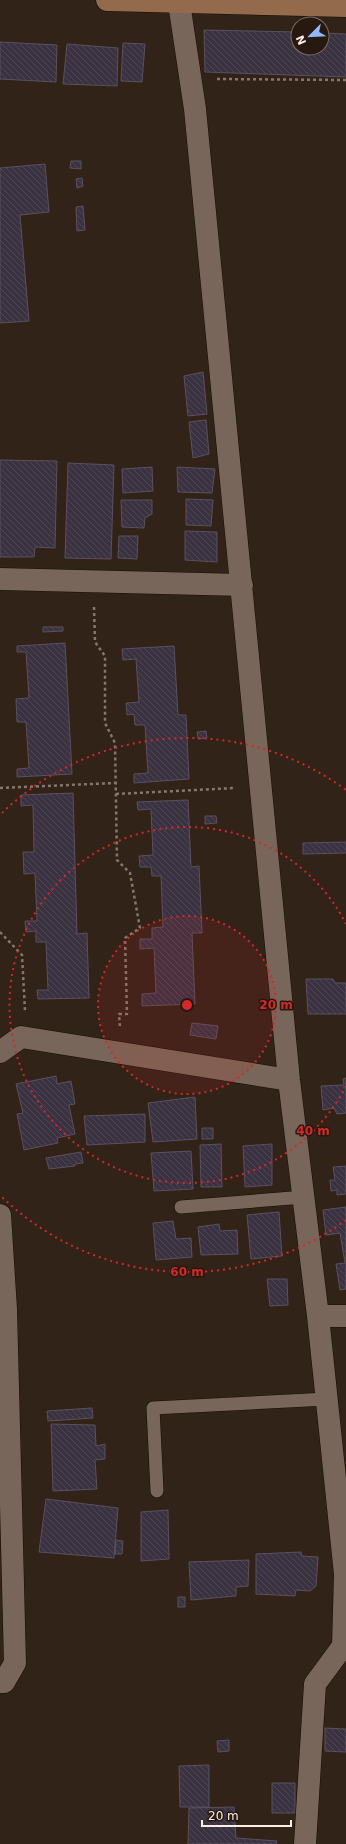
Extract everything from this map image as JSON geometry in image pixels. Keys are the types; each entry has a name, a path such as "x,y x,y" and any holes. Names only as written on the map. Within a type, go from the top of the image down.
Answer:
{"street":[{"path":"108,0 179,3 252,2 346,6"},
{"path":"179,3 195,109 289,1080 318,1316 345,1574 344,1647 315,1684 305,1844"},
{"path":"0,579 242,585"},
{"path":"0,1052 21,1037 289,1080"},
{"path":"0,1215 6,1309 15,1662 4,1682 0,1682"},
{"path":"318,1316 346,1316"}],"lane":[{"path":"181,1207 304,1197"},
{"path":"157,1491 153,1408 327,1399"}],"path":[{"path":"190,79 346,80"},
{"path":"94,600 95,642 105,656 105,723 115,743 117,860 130,873 140,928 125,938 127,1014 119,1014 120,1030"},
{"path":"0,788 116,784"},
{"path":"116,794 238,788"},
{"path":"0,932 22,955 25,1018"}],"building":[{"path":"204,30 290,32 290,56 330,56 330,33 346,34 346,77 205,72"},
{"path":"0,42 57,45 56,82 0,79"},
{"path":"123,43 145,44 142,82 121,81"},
{"path":"67,44 118,48 117,86 63,84"},
{"path":"71,161 81,161 81,169 70,168"},
{"path":"45,164 49,212 20,215 29,321 0,323 0,168"},
{"path":"82,178 83,186 77,188 76,179"},
{"path":"83,206 85,230 77,231 76,207"},
{"path":"203,372 207,414 188,416 184,376"},
{"path":"206,420 209,454 193,458 189,422"},
{"path":"0,460 57,461 55,548 35,547 34,557 0,557"},
{"path":"68,463 114,465 111,559 65,558"},
{"path":"152,467 153,491 123,493 122,469"},
{"path":"177,467 215,469 212,493 178,492"},
{"path":"186,499 213,500 211,526 186,525"},
{"path":"121,500 152,500 152,514 145,518 144,528 122,527"},
{"path":"185,531 217,532 217,562 185,560"},
{"path":"119,536 138,536 137,559 118,558"},
{"path":"43,627 63,627 63,631 43,632"},
{"path":"65,643 72,774 17,777 17,769 29,768 26,722 17,722 16,699 29,698 26,652 17,652 17,646"},
{"path":"174,646 178,715 186,715 189,779 134,783 134,774 148,773 145,725 135,725 134,714 127,715 126,703 139,702 136,659 123,660 122,649"},
{"path":"206,731 207,738 198,739 197,732"},
{"path":"73,793 77,934 87,933 89,998 38,999 37,990 48,990 46,942 36,942 36,931 26,932 25,921 37,921 35,873 24,874 23,852 34,852 33,805 21,806 21,795"},
{"path":"188,800 191,867 199,866 202,933 192,933 195,1004 142,1006 142,994 156,993 154,948 140,949 140,939 152,939 152,928 163,927 161,876 152,876 151,867 140,867 139,856 153,855 151,809 138,810 137,802"},
{"path":"205,816 216,816 217,823 205,824"},
{"path":"346,842 346,853 303,854 303,843"},
{"path":"306,979 333,979 335,983 346,983 346,1014 308,1014"},
{"path":"192,1023 218,1026 216,1039 190,1035"},
{"path":"56,1076 57,1084 71,1081 75,1104 69,1105 75,1134 57,1138 58,1143 24,1150 17,1114 23,1113 16,1084"},
{"path":"346,1078 346,1113 337,1114 334,1108 323,1110 321,1086 344,1085 343,1079"},
{"path":"195,1097 197,1139 153,1142 148,1103"},
{"path":"145,1114 145,1142 87,1145 84,1116"},
{"path":"202,1128 213,1128 213,1139 202,1139"},
{"path":"221,1144 222,1187 201,1187 200,1145"},
{"path":"272,1144 272,1185 245,1187 243,1146"},
{"path":"191,1151 193,1189 154,1191 151,1153"},
{"path":"81,1152 83,1163 75,1164 75,1166 49,1169 46,1158"},
{"path":"346,1166 346,1194 337,1195 337,1190 331,1191 330,1180 335,1180 333,1167"},
{"path":"346,1207 346,1289 340,1290 336,1264 345,1263 340,1233 326,1235 323,1210"},
{"path":"279,1212 282,1256 251,1259 247,1215"},
{"path":"173,1221 176,1239 191,1238 192,1257 156,1260 153,1223"},
{"path":"219,1224 220,1231 237,1230 238,1254 201,1255 198,1227"},
{"path":"267,1279 287,1279 288,1305 270,1306"},
{"path":"92,1408 93,1418 48,1421 47,1411"},
{"path":"51,1424 95,1425 96,1446 105,1444 105,1459 95,1460 97,1489 53,1491"},
{"path":"46,1499 118,1508 114,1558 39,1552"},
{"path":"168,1510 169,1559 141,1561 141,1512"},
{"path":"116,1540 123,1541 122,1554 115,1554"},
{"path":"301,1552 302,1556 318,1557 316,1586 310,1591 296,1590 295,1596 256,1594 256,1554"},
{"path":"249,1560 248,1586 236,1587 236,1596 191,1600 189,1562"},
{"path":"178,1597 185,1597 185,1607 178,1607"},
{"path":"325,1728 346,1729 346,1752 325,1751"},
{"path":"229,1740 229,1751 218,1752 217,1741"},
{"path":"209,1765 209,1807 180,1807 179,1766"},
{"path":"272,1783 295,1783 295,1813 272,1813"},
{"path":"234,1807 236,1838 277,1841 276,1844 188,1844 189,1808"}]}
